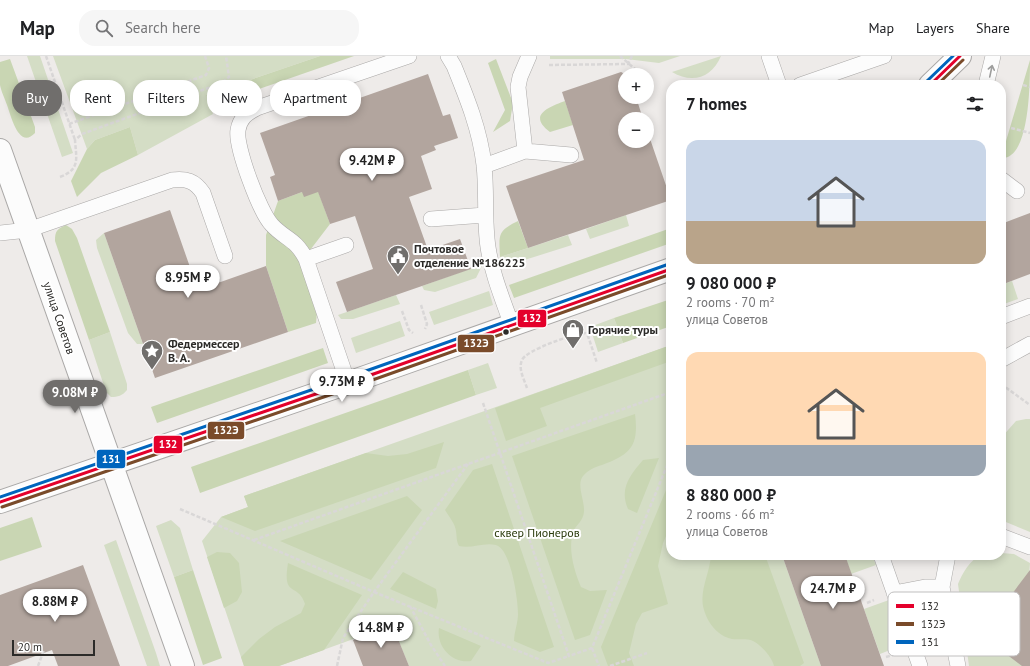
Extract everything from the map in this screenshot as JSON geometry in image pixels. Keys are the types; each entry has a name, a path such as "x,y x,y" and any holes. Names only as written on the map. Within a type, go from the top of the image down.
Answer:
{"street":[{"path":"935,80 960,56"},
{"name":"улица Советов","path":"0,150 183,666"},
{"path":"0,502 348,383 666,271"}],"lane":[{"path":"348,383 306,259 300,248 292,240 272,225 257,200 238,140 237,131 240,121 247,113 257,108 409,56"},
{"path":"448,56 454,66 474,118 484,166 485,216 490,259 512,326"},
{"path":"769,56 777,80"},
{"path":"814,80 884,56"},
{"path":"987,80 993,56"},
{"path":"525,151 518,87 520,77 527,61"},
{"path":"484,166 525,151 571,155"},
{"path":"0,233 28,230 164,182 179,179 190,180 198,186 203,193 225,256"},
{"path":"1006,183 1017,191"},
{"path":"430,219 485,216"},
{"path":"306,259 346,245"},
{"path":"1006,315 1030,308"},
{"path":"1006,357 1030,344"},
{"path":"1006,538 1030,547"},
{"path":"883,560 894,592"},
{"path":"943,592 942,587 947,560"},
{"path":"899,592 925,587 942,587"},
{"path":"916,656 920,666"},
{"path":"956,656 958,666"}],"path":[{"path":"46,56 75,140 77,155 74,167 67,174 60,177"},
{"path":"69,124 200,78 209,72 205,56"},
{"path":"75,140 82,134 98,127 222,84 229,77 226,56"},
{"path":"620,56 633,68"},
{"path":"628,64 632,56"},
{"path":"527,61 628,64"},
{"path":"1023,85 1030,87"},
{"path":"1011,128 1030,133"},
{"path":"402,311 411,333 424,330 427,324 421,305"},
{"path":"527,388 522,373 521,362 527,354 541,347 585,333 588,336 597,363"},
{"path":"1006,388 1030,405"},
{"path":"254,540 666,394"},
{"path":"483,403 569,656"},
{"path":"337,666 343,638 374,592 468,463"},
{"path":"599,666 592,648 666,468"},
{"path":"180,509 549,665 592,648"},
{"path":"410,606 430,645 445,666"},
{"path":"38,666 44,650"},
{"path":"610,666 647,653"}],"green space":[{"path":"27,56 40,56 48,80 35,80"},
{"path":"53,56 320,56 250,80 207,80 207,116 209,116 138,155 130,127 95,140 87,149 75,116 125,116 125,80 70,80 70,102"},
{"path":"320,56 354,56 285,80 270,80 270,85 262,88 262,80 250,80"},
{"path":"550,56 680,56 659,63 626,59 550,59"},
{"path":"721,56 712,69 701,77 687,78 672,72"},
{"path":"10,59 18,80 12,80 12,116 31,116 35,127 35,133 29,137 20,135 13,123 0,85 0,62"},
{"path":"496,59 513,103 510,121 493,132 505,110 488,63"},
{"path":"1030,60 1030,85 1023,134 1018,147 1011,156 1006,157 1006,141"},
{"path":"565,101 573,125 550,132 543,126 540,121 540,116 547,109"},
{"path":"48,116 60,116 73,153 62,157"},
{"path":"130,127 138,155 101,173 77,197 71,181 87,149 95,140"},
{"path":"318,191 330,224 301,262 317,312 316,323 288,332 266,266 266,235 278,201 302,192"},
{"path":"626,215 629,226 590,239 586,229"},
{"path":"518,221 528,248 500,257 499,244 501,234 506,228"},
{"path":"66,225 72,229 77,238 110,332 89,340 55,241 57,231"},
{"path":"666,230 666,245 514,298 509,285"},
{"path":"104,233 143,344 137,344 128,333 97,248 96,240"},
{"path":"568,235 572,245 515,263 506,263 500,257"},
{"path":"483,264 476,278 435,292 424,290 422,286"},
{"path":"1012,281 1018,299 1006,303 1006,283"},
{"path":"489,291 493,305 434,325 429,312"},
{"path":"396,295 400,304 353,319 341,319 338,315"},
{"path":"666,301 666,328 623,343 614,318"},
{"path":"614,318 623,343 598,352 590,327"},
{"path":"400,321 405,336 356,353 351,338"},
{"path":"110,332 127,384 127,390 123,394 113,397 106,392 89,340"},
{"name":"сквер Пионеров","path":"666,347 666,560 784,560 821,666 409,666 392,625 279,666 244,666 202,541 221,517 248,507 244,496"},
{"path":"666,347 666,363 540,408 547,426 506,441 495,408"},
{"path":"323,348 328,363 157,423 151,407"},
{"path":"488,363 497,388 476,395 468,370"},
{"path":"468,370 476,395 200,493 191,467"},
{"path":"635,414 636,434 631,447 620,457 589,470 581,480 580,484 584,512 581,520 574,530 572,537 572,559 581,587 590,591 607,590 590,635 575,640 512,456"},
{"path":"1030,419 1030,532 1006,522 1006,432 1016,421"},
{"path":"444,442 436,468 255,531 221,517 248,507 244,496 366,453 388,456 407,454"},
{"path":"659,458 637,513 628,509 625,489 630,477 643,460"},
{"path":"492,464 554,647 540,652 514,641 518,607 513,576 506,556 496,545 491,544 468,547 459,546 454,525 445,510 473,470"},
{"path":"666,490 666,536 658,566 668,604 642,613 636,624 629,653 634,666 608,666 601,647"},
{"path":"407,496 422,510 371,580 280,541"},
{"path":"32,517 42,547 0,561 0,528"},
{"path":"171,520 180,528 193,570 174,577 156,526"},
{"path":"116,540 160,666 147,666 104,545"},
{"path":"217,552 230,553 239,563 242,592 237,601 224,608 207,557"},
{"path":"1006,553 1014,554 1030,563 1022,666 969,666 968,656 1020,656 1020,592 959,592 958,584 964,571 974,560 1006,560"},
{"path":"710,560 767,560 804,663 800,666 774,666 769,655 763,648 753,641 732,639 722,635 713,627 704,612 702,600"},
{"path":"847,560 874,560 876,565 851,574"},
{"path":"288,563 362,595 324,650 279,666 244,666 241,657 259,639 275,627 301,613 305,604 299,593 292,589 287,582"},
{"path":"193,570 222,658 203,665 174,577"},
{"path":"403,572 436,589 438,601 436,609 390,589"},
{"path":"888,600 888,651 880,654 864,609"},
{"path":"439,628 481,646 471,661 458,660 447,652 440,641"}],"building":[{"path":"618,73 618,104 638,104 641,112 618,112 618,148 653,148 666,185 666,202 528,248 506,186 584,160 562,92"},
{"path":"428,74 443,116 450,114 458,138 434,146 436,150 421,156 432,189 409,197 428,250 460,239 471,269 347,312 336,282 373,269 355,216 330,224 318,192 304,197 302,192 278,201 270,177 275,175 260,133 308,116 361,116 361,98"},
{"path":"170,210 198,290 266,266 288,332 155,378 104,233"},
{"path":"1030,213 1030,274 1006,283 1006,222"},
{"path":"784,560 847,560 884,666 821,666"},
{"path":"83,565 120,666 58,666 52,650 8,666 0,666 0,595"},
{"path":"1030,570 1030,666 1022,666 1009,656 1020,656 1020,592 1013,592"},
{"path":"392,624 409,666 363,666 353,640"}],"transit line":[{"name":"131","path":"928,80 953,56"},
{"name":"132","path":"935,80 960,56"},
{"name":"132Э","path":"942,80 963,60"},
{"name":"131","path":"0,497 346,378 666,265"},
{"name":"132","path":"0,502 348,383 666,271"},
{"name":"132Э","path":"2,507 350,388 666,276"}],"place":[{"name":"Почтовое отделение №186225","path":"398,276"},
{"name":"Горячие туры","path":"573,350"},
{"name":"Федермессер В. А.","path":"152,370"}]}
